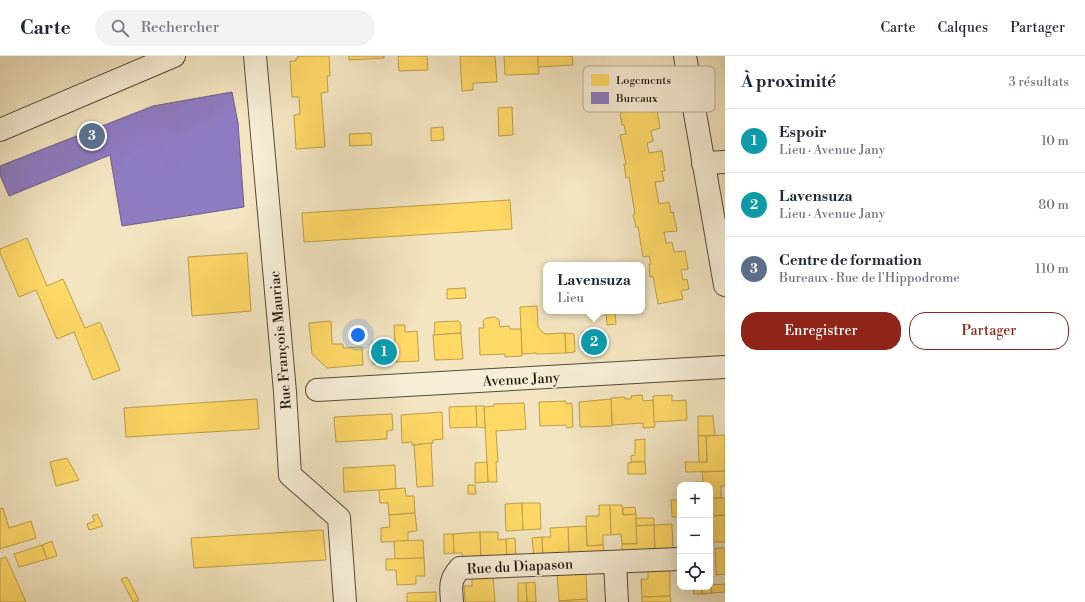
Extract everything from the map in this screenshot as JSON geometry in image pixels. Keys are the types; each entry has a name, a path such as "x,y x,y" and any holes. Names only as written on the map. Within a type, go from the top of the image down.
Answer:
{"street":[{"path":"0,130 174,56"},
{"name":"Rue François Mauriac","path":"255,56 285,392 290,475 339,518 345,602"},
{"path":"685,56 687,66"},
{"path":"694,112 725,286"},
{"path":"703,163 725,162"},
{"name":"Avenue Jany","path":"317,390 725,367"},
{"name":"Rue du Diapason","path":"452,602 451,587 453,576 460,568 677,559"},
{"path":"615,562 617,602"}],"building: Logements":[{"path":"298,56 329,56 330,76 327,76 328,92 321,93 325,147 296,149 294,115 300,114 299,97 292,97 290,61 296,61"},
{"path":"349,56 384,56 384,58 349,60"},
{"path":"398,56 427,56 428,70 399,71"},
{"path":"460,56 495,56 497,82 473,83 473,90 462,91"},
{"path":"504,56 538,56 539,74 505,75"},
{"path":"538,56 572,56 573,65 538,67"},
{"path":"512,107 513,135 499,136 498,108"},
{"path":"657,112 660,128 651,131 653,141 647,143 649,153 662,151 665,171 662,171 664,181 655,182 659,204 669,202 677,231 664,232 666,243 672,242 674,252 685,251 688,269 681,270 683,280 687,279 689,289 681,291 683,299 658,304 653,276 650,277 649,264 651,264 649,256 643,257 638,227 636,227 633,215 635,214 629,177 626,178 624,164 626,164 620,135 626,134 624,125 622,125 620,114"},
{"path":"443,127 444,140 431,141 431,128"},
{"path":"371,133 372,145 350,146 349,134"},
{"path":"510,200 512,229 304,242 302,213"},
{"path":"27,238 47,286 63,279 85,328 100,322 120,370 93,380 74,332 57,339 36,290 19,297 0,253 0,249"},
{"path":"247,253 251,311 192,316 188,257"},
{"path":"465,288 466,298 447,299 447,289"},
{"path":"537,306 538,327 545,334 565,333 566,353 522,354 520,307"},
{"path":"606,314 615,314 616,324 607,325"},
{"path":"495,317 499,320 500,327 509,326 510,329 521,329 522,356 505,357 505,354 480,355 479,328 484,328 483,321 486,318"},
{"path":"331,321 332,344 343,344 343,348 362,347 363,365 327,368 312,354 309,323"},
{"path":"459,321 461,325 461,333 434,335 435,322"},
{"path":"394,325 405,325 405,332 417,331 419,361 396,362"},
{"path":"604,331 605,351 583,352 582,332"},
{"path":"461,333 463,359 435,360 433,335"},
{"path":"565,333 574,334 575,352 566,353"},
{"path":"395,341 396,362 373,364 372,342"},
{"path":"642,395 643,401 653,400 655,427 643,428 643,423 612,425 611,398 625,397 625,399 631,399 631,396"},
{"path":"672,395 672,401 686,400 687,420 654,422 653,396"},
{"path":"257,399 259,429 126,437 124,408"},
{"path":"611,399 612,426 580,427 579,402"},
{"path":"566,401 566,404 572,403 573,427 567,428 566,425 540,426 539,402"},
{"path":"524,403 526,429 496,431 498,462 496,462 497,482 488,482 484,407 494,406 494,404"},
{"path":"476,406 477,427 450,428 449,407"},
{"path":"476,406 484,406 485,428 477,427"},
{"path":"442,412 443,439 433,440 433,443 412,445 412,442 402,443 401,415"},
{"path":"392,414 393,430 387,431 387,439 336,442 334,417"},
{"path":"698,416 713,416 715,436 698,436"},
{"path":"725,435 725,471 686,472 685,462 707,462 706,436"},
{"path":"698,436 706,436 707,462 699,462"},
{"path":"645,439 645,462 631,462 631,456 635,455 635,440"},
{"path":"431,443 433,486 417,487 414,445"},
{"path":"67,458 79,480 56,486 50,462"},
{"path":"487,462 488,482 475,483 475,463"},
{"path":"645,462 646,474 628,474 628,463"},
{"path":"395,465 396,489 344,492 343,468"},
{"path":"725,471 725,486 721,486 721,498 713,498 713,482 703,482 702,472"},
{"path":"468,485 475,485 476,494 468,494"},
{"path":"405,488 406,496 414,496 415,513 389,515 388,503 380,503 379,490"},
{"path":"713,498 725,498 725,515 713,516"},
{"path":"671,500 677,500 677,517 672,517"},
{"path":"522,503 523,530 506,531 505,504"},
{"path":"522,503 540,503 541,529 523,530"},
{"path":"599,505 610,505 611,535 603,535 603,545 587,546 586,516 599,516"},
{"path":"610,505 622,505 623,515 636,514 637,544 622,544 621,534 611,535"},
{"path":"635,507 636,514 623,515 623,508"},
{"path":"3,508 9,528 31,521 36,538 0,549 0,509"},
{"path":"415,513 417,531 408,532 408,541 381,542 381,528 390,527 389,515"},
{"path":"97,514 103,526 89,530 87,524 95,521 92,516"},
{"path":"725,515 725,542 713,542 713,516"},
{"path":"636,518 654,518 654,525 636,526"},
{"path":"672,524 673,552 655,553 654,525"},
{"path":"654,525 655,553 622,554 622,544 637,544 636,526"},
{"path":"586,526 587,546 603,545 604,555 569,556 568,527"},
{"path":"568,527 569,556 543,557 542,537 551,537 550,528"},
{"path":"323,530 326,560 194,568 191,538"},
{"path":"480,532 481,560 463,561 462,553 454,553 453,534"},
{"path":"480,532 498,532 498,540 506,539 507,559 481,560"},
{"path":"444,534 453,534 454,553 444,554"},
{"path":"542,537 543,557 534,558 532,538"},
{"path":"515,538 516,558 507,559 506,539"},
{"path":"423,540 424,558 395,559 394,541"},
{"path":"52,541 57,556 47,559 42,545"},
{"path":"42,545 47,559 19,567 14,554"},
{"path":"715,548 725,548 725,574 716,575"},
{"path":"6,557 26,602 0,602 0,559"},
{"path":"424,558 425,576 416,576 416,584 397,585 396,570 386,570 386,559"},
{"path":"670,569 670,596 642,597 641,579 648,579 648,570"},
{"path":"586,573 587,599 559,601 557,574"},
{"path":"127,577 139,600 133,602 121,579"},
{"path":"493,577 495,602 465,602 464,586 472,586 472,578"},
{"path":"535,582 536,602 527,602 526,583"},
{"path":"518,583 526,583 527,602 518,602"},
{"path":"725,584 725,592 712,593 713,585"},
{"path":"693,590 702,590 702,594 694,594"},
{"path":"702,590 712,590 712,593 702,594"},
{"path":"436,592 436,602 407,602 407,593"},
{"path":"670,596 671,602 642,602 642,597"},
{"path":"587,599 588,602 559,602 559,601"}],"building: Bureaux":[{"path":"232,92 238,123 244,207 122,226 110,155 9,196 0,175 0,166 153,106"}],"place":[{"name":"Centre de formation","path":"92,136"},
{"name":"Lavensuza","path":"594,342"},
{"name":"Espoir","path":"384,352"}]}
